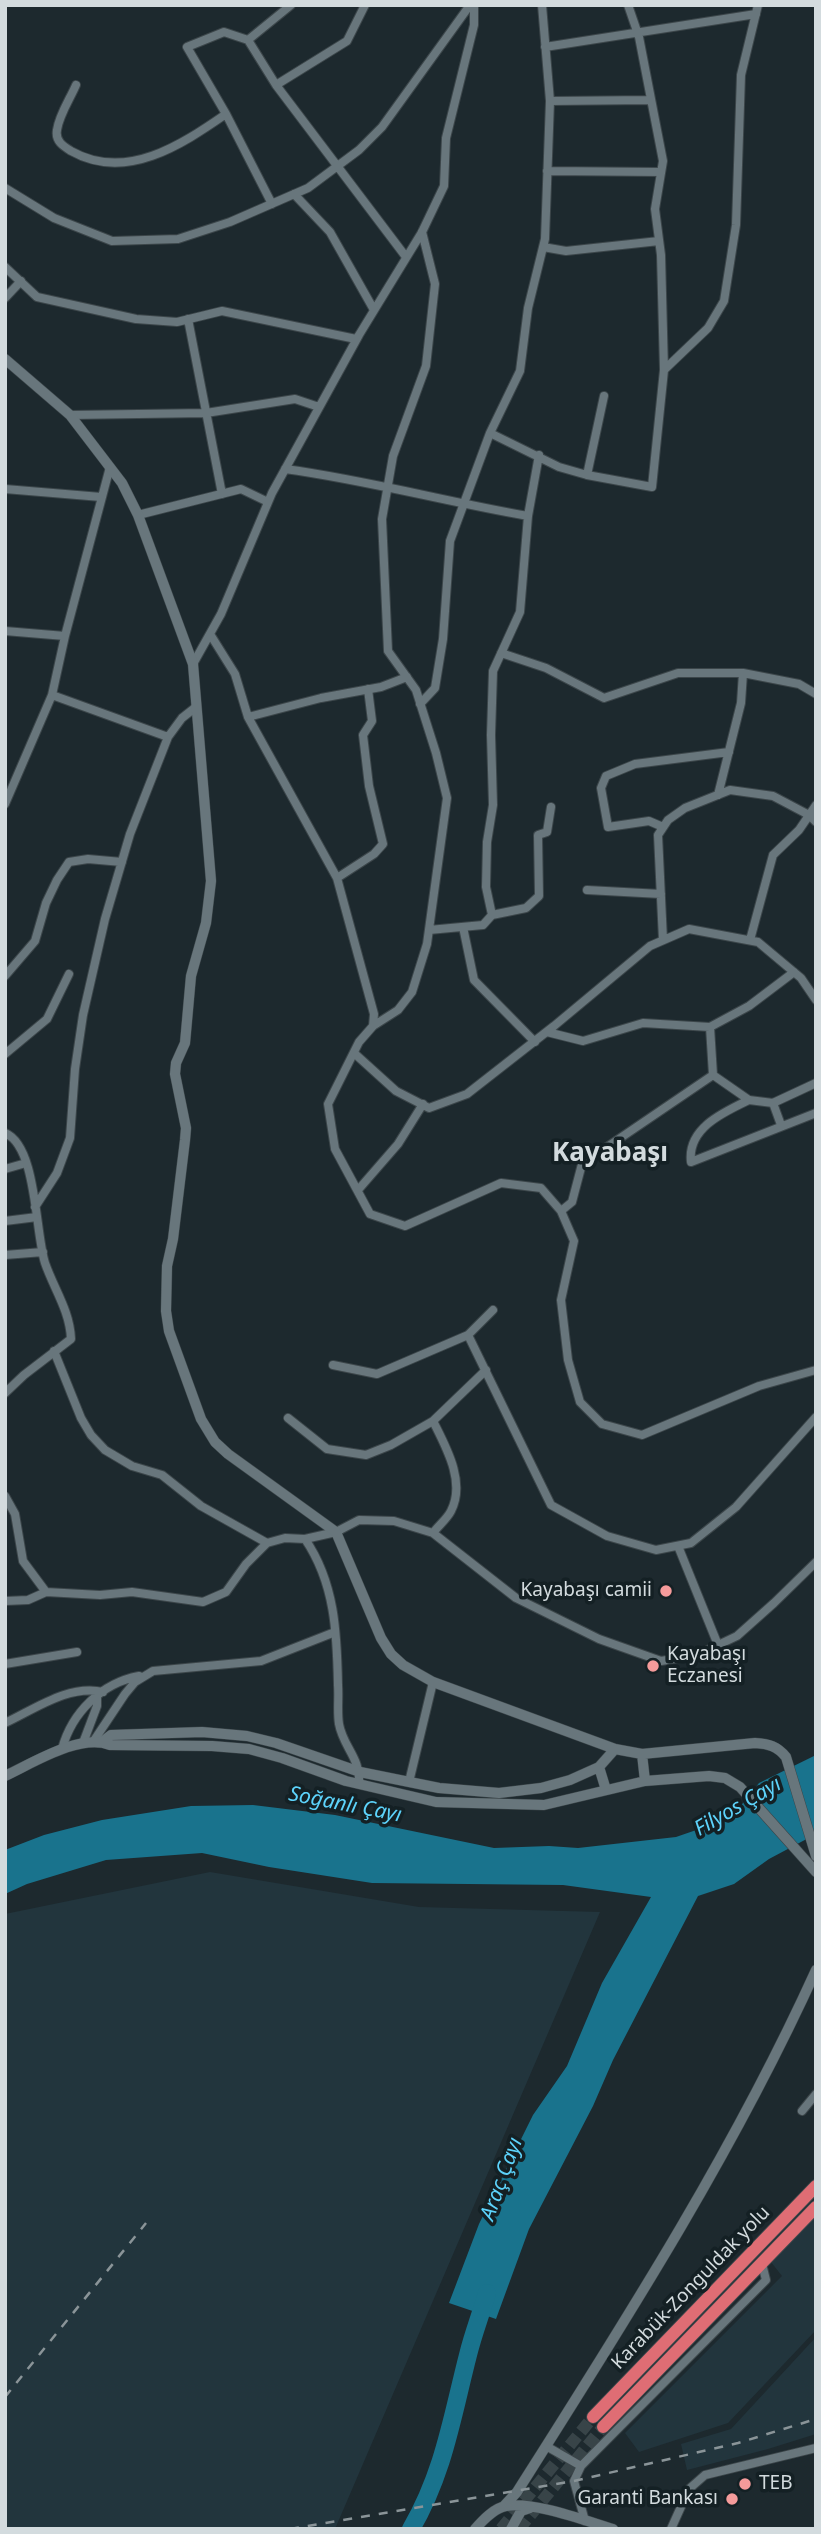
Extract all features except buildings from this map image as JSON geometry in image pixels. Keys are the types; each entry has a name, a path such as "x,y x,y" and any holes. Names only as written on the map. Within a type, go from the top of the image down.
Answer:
{"highway":[{"name":"Karabük-Zonguldak yolu","path":"593,2417 816,2186"},
{"name":"Karabük-Zonguldak yolu","path":"603,2427 816,2207"}],"street":[{"path":"248,40 291,5"},
{"path":"276,85 347,41 365,5"},
{"path":"5,188 54,218 112,241 178,239 230,222 308,188 359,150 382,127 472,5"},
{"path":"193,664 210,635 285,469 356,339 422,232 444,186 446,138 474,25 472,5"},
{"path":"420,704 435,688 443,639 450,541 490,433 520,371 528,308 543,247 550,101 542,5"},
{"path":"490,433 559,467 652,487 664,370 659,241 655,209 663,161 637,32 628,5"},
{"path":"545,47 757,9 740,92 736,225 724,300 708,328 664,370"},
{"path":"272,204 226,114 187,47 224,32 248,40 276,85 406,257"},
{"path":"76,85 57,128 57,136 61,144 74,152 98,160 124,162 158,155 189,139 226,114"},
{"path":"550,101 650,100"},
{"path":"547,171 661,172"},
{"path":"294,194 330,232 374,310"},
{"path":"422,232 435,284 426,366 393,456 382,519 388,652 416,690 447,798 427,944 412,992 398,1010 373,1026 359,1042 328,1104 335,1149 370,1214 405,1226 501,1183 541,1188 561,1211 574,1241 561,1300 568,1360 580,1402 602,1424 642,1435 759,1386 816,1370"},
{"path":"543,247 566,250 659,241"},
{"path":"5,267 37,297 124,316 177,322 222,311 356,339"},
{"path":"5,298 21,281"},
{"path":"188,319 222,494"},
{"path":"5,359 70,415 122,483 138,515 193,664 211,881 206,923 191,976 184,1043 176,1063 175,1074 186,1128 173,1239 167,1266 166,1311 169,1331 201,1419 215,1443 336,1532 386,1646 403,1665 433,1682 615,1749 642,1754 755,1743 778,1748 786,1757 815,1852"},
{"path":"587,475 604,396"},
{"path":"70,415 206,413 295,399 319,407"},
{"path":"492,915 486,887 487,842 493,805 493,671 520,611 528,516 539,455"},
{"path":"5,804 52,695 110,467"},
{"path":"285,469 388,486 463,505 528,516"},
{"path":"5,489 101,497"},
{"path":"138,515 241,489 268,502"},
{"path":"5,631 65,636"},
{"path":"210,635 235,674 248,717 337,878 374,1014 373,1026"},
{"path":"501,653 546,668 604,698 678,673 743,673 799,684 816,694"},
{"path":"718,794 741,703 743,673"},
{"path":"248,717 368,689 407,677"},
{"path":"337,878 374,854 383,844 369,786 363,735 372,721 368,689"},
{"path":"52,695 168,737"},
{"path":"35,1207 57,1173 70,1138 75,1069 83,1016 105,919 122,862 168,737 182,718 197,707"},
{"path":"663,827 649,821 608,827 601,788 606,776 635,764 729,752"},
{"path":"663,940 658,835 668,820 685,808 730,790 773,796 809,815 816,822"},
{"path":"750,940 773,855 800,830 816,805"},
{"path":"429,930 482,925 492,915 526,908 539,896 538,835 547,832 551,807"},
{"path":"5,976 35,941 46,903 69,862 88,859 122,862"},
{"path":"587,890 661,894"},
{"path":"463,927 474,980 535,1042"},
{"path":"354,1053 396,1091 429,1108 467,1094 535,1042 650,946 689,929 758,942 801,978 816,1000"},
{"path":"547,1032 583,1041 643,1023 710,1027 749,1006 794,972"},
{"path":"5,1054 47,1019 69,974"},
{"path":"710,1027 713,1074"},
{"path":"713,1074 749,1100 773,1103 816,1083"},
{"path":"561,1211 572,1202 582,1164 713,1074"},
{"path":"749,1100 722,1112 703,1129 691,1147 691,1162 816,1113"},
{"path":"773,1103 781,1125"},
{"path":"358,1190 398,1144 423,1104"},
{"path":"5,1133 13,1136 26,1163 43,1252 70,1323 71,1339 5,1392"},
{"path":"5,1169 26,1163"},
{"path":"5,1221 37,1217"},
{"path":"5,1255 43,1252"},
{"path":"333,1365 377,1374 468,1335 493,1310"},
{"path":"468,1335 551,1505 607,1536 656,1550 691,1543 737,1507 816,1417"},
{"path":"54,1351 80,1418 105,1450 132,1466 162,1475 201,1506 267,1543"},
{"path":"288,1418 327,1449 366,1455 391,1445 433,1421 486,1370"},
{"path":"433,1421 451,1456 456,1487 451,1511 433,1533"},
{"path":"5,1496 15,1514 23,1561 46,1592"},
{"path":"6,1600 28,1600 46,1592 100,1595 132,1592 203,1602 226,1592 246,1564 267,1543 285,1538 305,1539 336,1532 359,1520 394,1521 433,1533 516,1598 599,1639 661,1661 697,1655 737,1636 816,1562"},
{"path":"305,1539 319,1560 334,1613 339,1722 360,1772 359,1784"},
{"path":"678,1546 718,1645"},
{"path":"62,1749 74,1720 86,1705 124,1679 163,1668 261,1661 335,1632"},
{"path":"5,1664 77,1652"},
{"path":"93,1742 125,1694 144,1675"},
{"path":"409,1782 433,1682"},
{"path":"5,1723 71,1692 89,1689 100,1695"},
{"path":"93,1742 100,1695"},
{"path":"5,1776 62,1749 111,1735 202,1732 232,1734 276,1743 360,1772 439,1788 513,1792 554,1785 599,1767 615,1749"},
{"path":"93,1742 110,1745 249,1749 359,1784 436,1802 544,1805 645,1781 709,1776 726,1778 740,1787 816,1872"},
{"path":"642,1754 645,1781"},
{"path":"599,1767 606,1790"},
{"path":"475,2529 517,2492 635,2307 779,2051 816,1970"},
{"path":"802,2111 816,2094"},
{"path":"585,2521 574,2481 581,2466 766,2280 762,2264"},
{"path":"546,2446 581,2466"},
{"path":"671,2529 682,2500 689,2489 705,2475 816,2448"},
{"path":"504,2506 531,2508 613,2529"},
{"path":"511,2529 521,2511 531,2508"}],"shaded area":[{"path":"210,1872 419,1907 600,1912 335,2529 5,2529 5,1914"},
{"path":"816,2214 816,2330 728,2423 639,2452 625,2433 782,2276 771,2262"},
{"path":"816,2337 816,2434 687,2470 681,2444 731,2429"}],"water":[{"path":"816,1755 816,1834 769,1859 734,1884 698,1896 529,2229 496,2319 449,2303 479,2224 533,2115 567,2066 602,1983 651,1897 563,1885 372,1883 269,1867 202,1853 106,1860 27,1884 5,1894 5,1850 44,1835 102,1820 191,1806 253,1805 335,1815 494,1848 578,1848 676,1837 731,1818 759,1783"}],"waterway":[{"name":"Araç Çayı","path":"411,2529 439,2465 487,2293"}],"tunnel":[{"path":"501,2529 593,2417"},
{"path":"519,2529 603,2427"}],"railway":[{"path":"5,2397 146,2223"},
{"path":"290,2529 574,2481 738,2443 816,2419"}],"place":[{"name":"Kayabaşı camii","path":"666,1591"},
{"name":"Kayabaşı Eczanesi","path":"653,1666"},
{"name":"TEB","path":"745,2484"},
{"name":"Garanti Bankası","path":"732,2499"}],"district":[{"name":"Kayabaşı","path":"610,1154"}],"water label":[{"name":"Soğanlı Çayı","path":"345,1805"},
{"name":"Filyos Çayı","path":"738,1807"}]}
